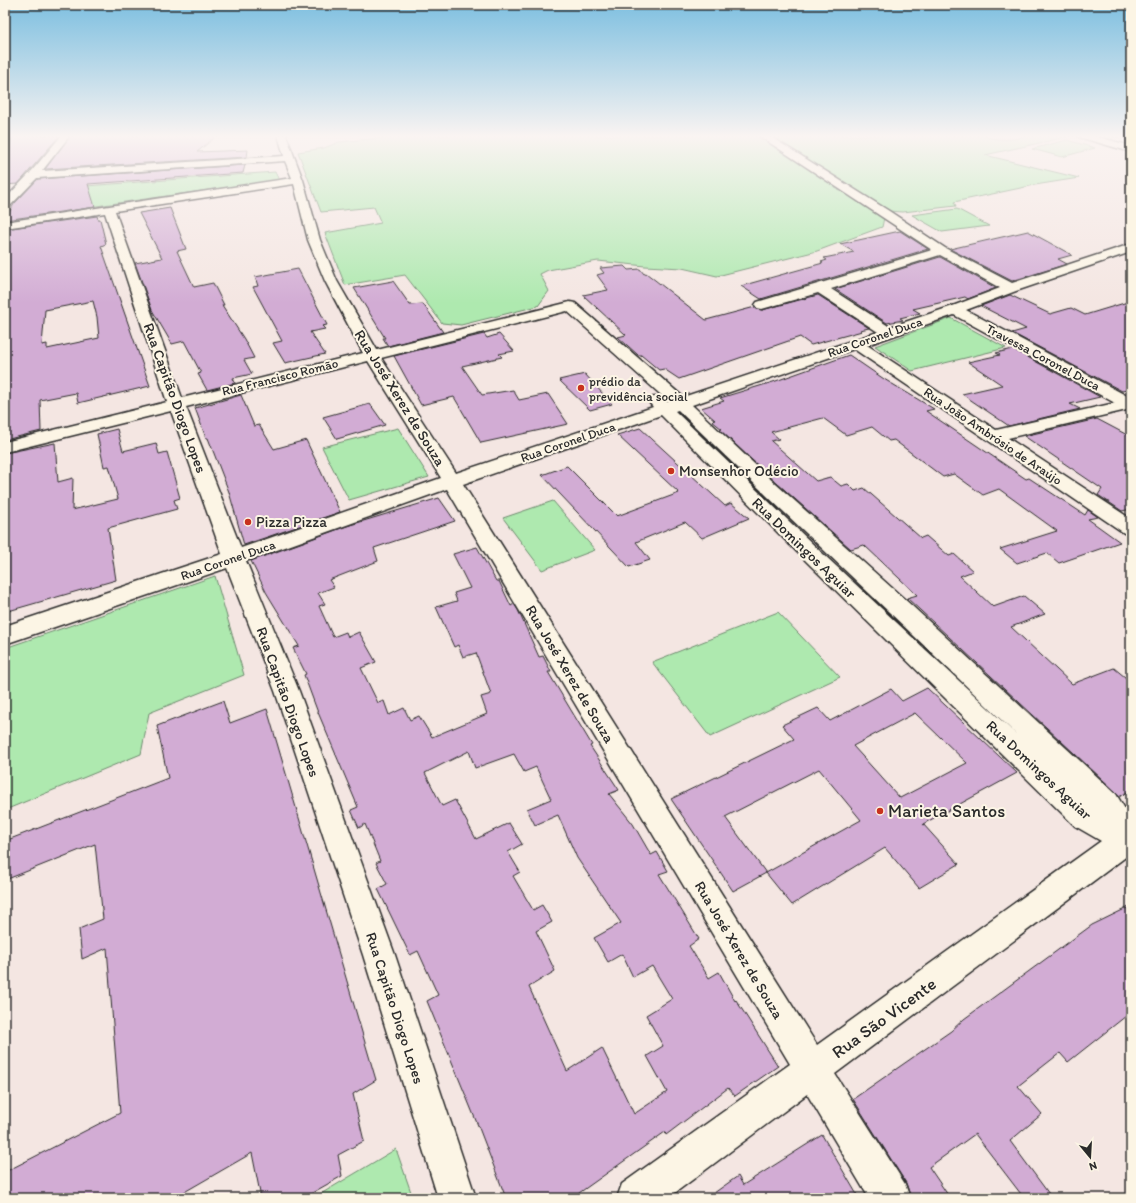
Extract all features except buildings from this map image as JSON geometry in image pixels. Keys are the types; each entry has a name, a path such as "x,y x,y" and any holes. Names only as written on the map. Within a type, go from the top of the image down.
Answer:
{"street":[{"path":"5,205 19,191"},
{"path":"5,225 225,191"},
{"name":"Rua José Xerez de Souza","path":"301,191 314,240 331,281 372,355 452,481 891,1198"},
{"path":"849,191 885,213 941,251 1011,288"},
{"name":"Rua Capitão Diogo Lopes","path":"109,209 176,403 234,558 287,691 379,955 457,1198"},
{"path":"762,305 941,251"},
{"name":"Rua Coronel Duca","path":"5,635 234,558 452,481 955,310 1011,288 1127,253"},
{"path":"820,288 888,332"},
{"name":"Rua Francisco Romão","path":"5,447 555,309"},
{"name":"Rua Domingos Aguiar","path":"555,309 603,342 673,407 751,484 814,557 1009,728"},
{"name":"Travessa Coronel Duca","path":"955,310 1131,404"},
{"name":"Rua João Ambrósio de Araújo","path":"856,344 1131,528"},
{"path":"993,436 1131,404"},
{"name":"Rua Domingos Aguiar","path":"751,484 835,550 903,611 1009,728 1085,817 1130,839"},
{"path":"814,557 835,550"},
{"name":"Rua São Vicente","path":"636,1198 1130,839"}],"green space":[{"path":"87,191 201,191 89,207"},
{"path":"313,191 848,191 885,213 882,227 817,251 717,276 682,268 598,261 548,270 540,274 549,291 538,306 461,325 442,323 405,275 345,285 325,233 381,223 374,207 321,212"},
{"path":"856,191 1006,191 954,202 956,206 903,212 888,211"},
{"path":"957,209 989,226 942,232 912,215"},
{"path":"951,318 1006,348 912,371 875,346"},
{"path":"398,428 429,477 349,500 322,447"},
{"path":"553,501 595,550 542,570 503,518"},
{"path":"215,576 244,675 149,713 141,754 5,810 5,648"},
{"path":"778,612 840,677 710,737 652,662"},
{"path":"396,1149 413,1198 314,1198"}],"place":[{"name":"prédio da previdência social","path":"581,388"},
{"name":"Monsenhor Odécio","path":"671,471"},
{"name":"Pizza Pizza","path":"248,522"},
{"name":"Marieta Santos","path":"880,811"}]}
